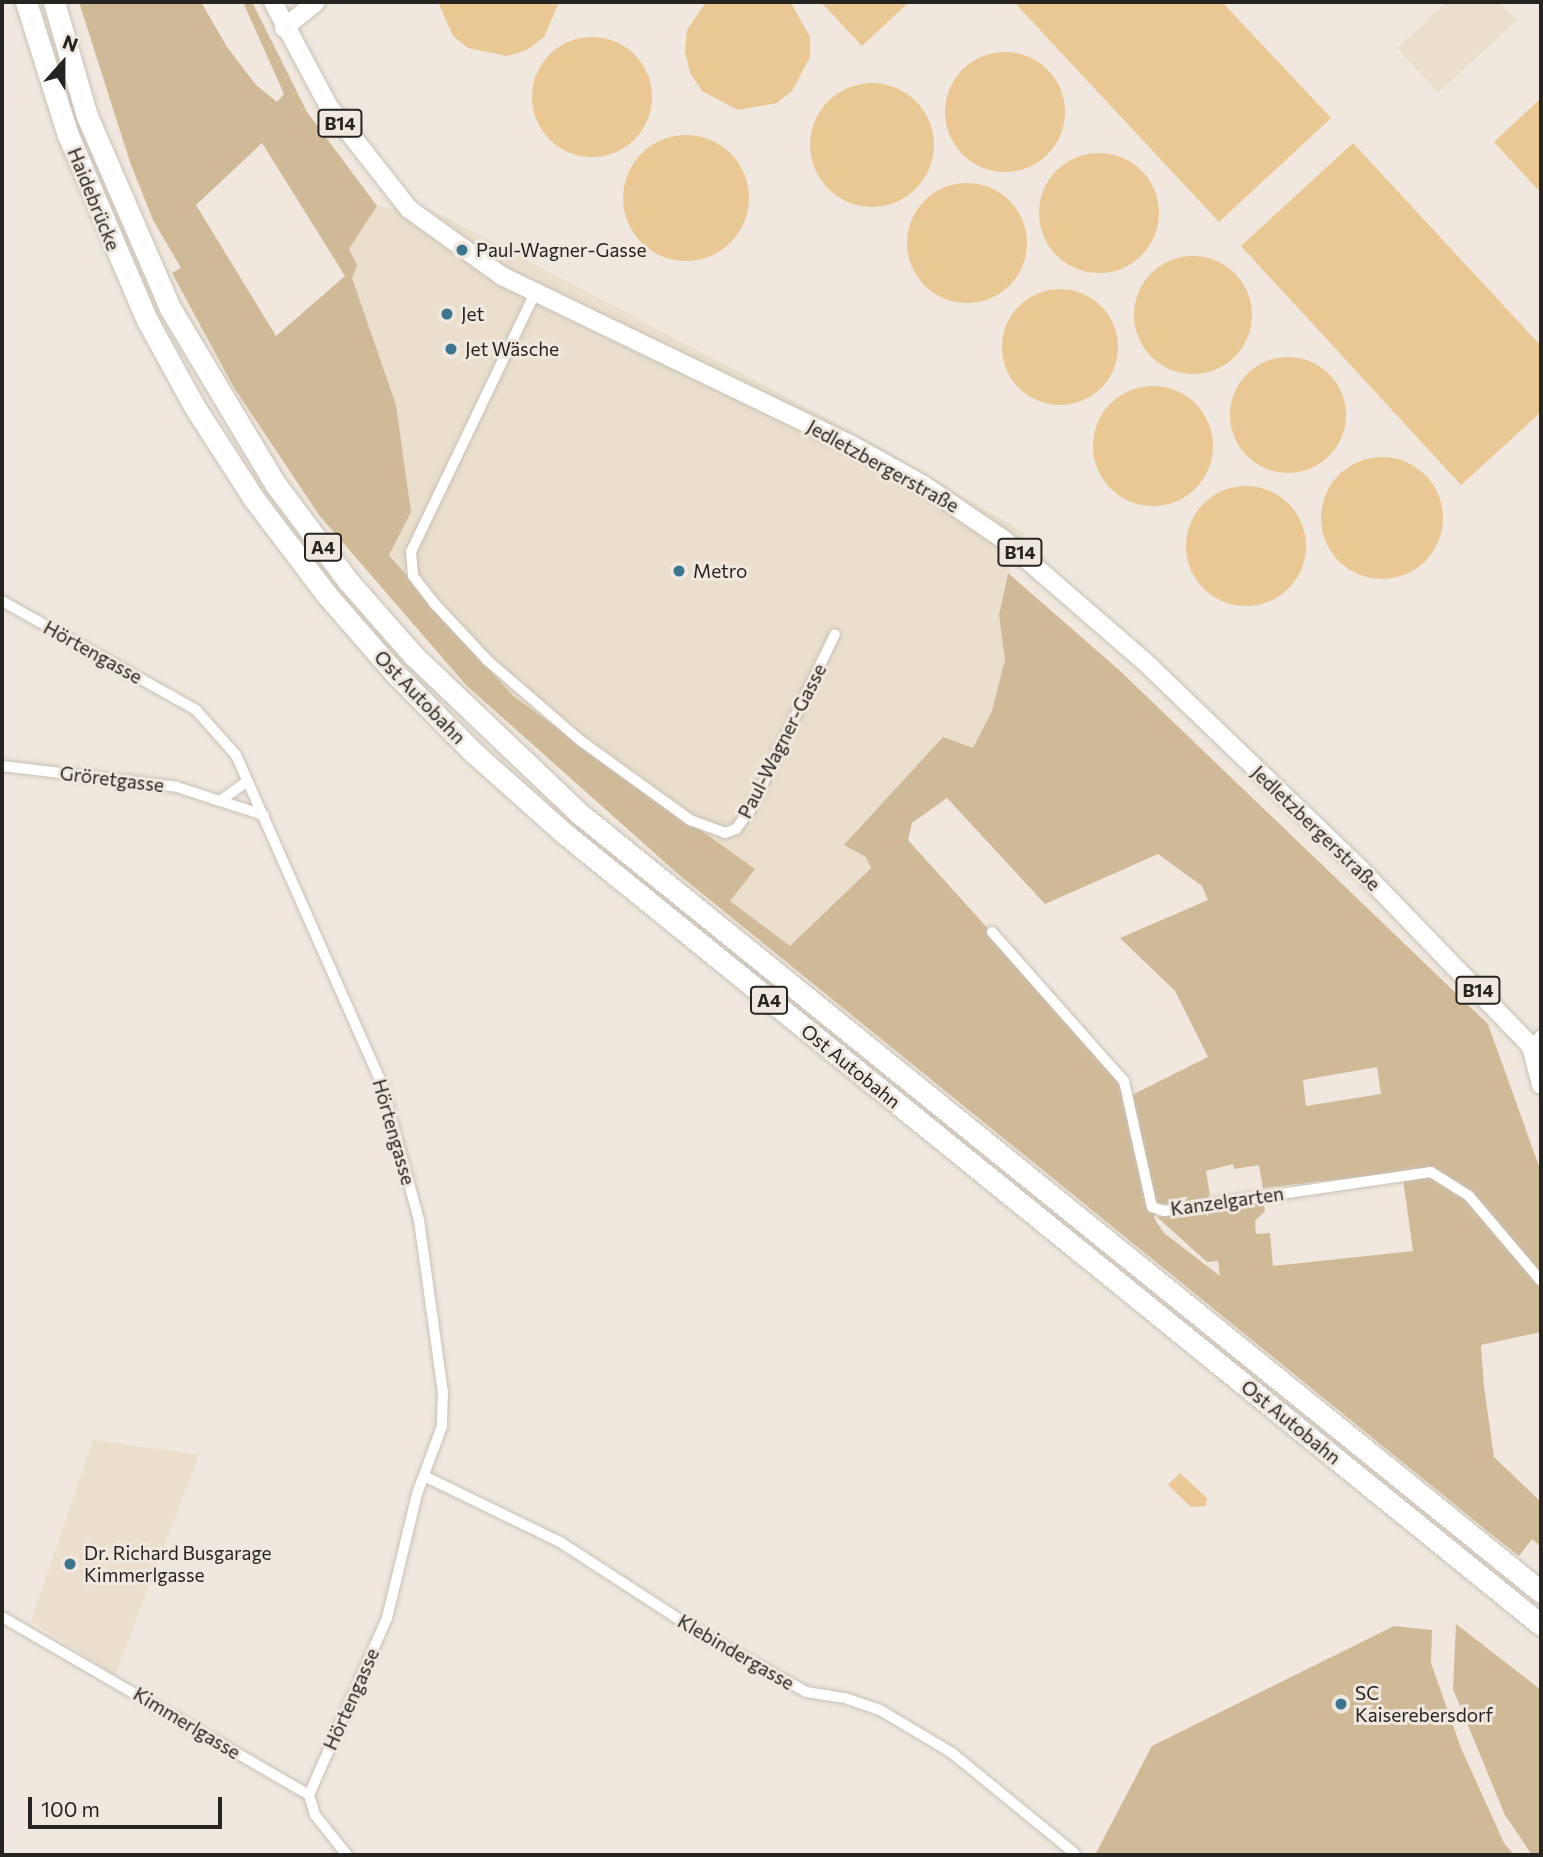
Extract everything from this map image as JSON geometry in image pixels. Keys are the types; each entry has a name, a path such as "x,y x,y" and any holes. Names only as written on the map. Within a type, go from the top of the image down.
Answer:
{"highway":[{"name":"Haidebrücke","path":"26,2 68,135 119,262"},
{"name":"Haidebrücke","path":"54,2 87,116 132,230"},
{"name":"Ost Autobahn","path":"132,230 217,393 276,485 348,581 492,735 591,823 1541,1592"},
{"name":"Ost Autobahn","path":"119,262 194,406 254,499 326,594 474,753 565,834 1541,1625"}],"main road":[{"name":"Jedletzbergerstraße","path":"273,2 284,29 356,147 409,209 494,271 850,444 922,484 1003,539 1144,661 1536,1041"},
{"path":"284,29 316,2"},
{"name":"B14","path":"1536,1041 1541,1085"}],"street":[{"name":"Paul-Wagner-Gasse","path":"536,291 411,552 413,576 433,602 487,660 581,741 690,820 725,833 736,829 750,810 835,634"},
{"name":"Hörtengasse","path":"2,601 196,710 236,755 382,1084 419,1220 443,1392 442,1426 426,1477 417,1494 387,1618 309,1795"},
{"name":"Gröretgasse","path":"2,766 177,787 264,815"},
{"path":"220,801 248,781"},
{"name":"Kanzelgarten","path":"992,932 1125,1082 1152,1207 1164,1211 1431,1172 1476,1204 1541,1281"},
{"name":"Klebindergasse","path":"426,1477 560,1542 697,1631 806,1692 845,1698 880,1710 953,1753 1074,1853"},
{"name":"Kimmerlgasse","path":"2,1617 309,1795"},
{"path":"309,1795 314,1815 347,1855"}],"shaded area":[{"path":"79,2 201,2 227,47 256,85 277,102 284,94 243,2 252,2 307,112 377,206 349,249 357,265 352,278 396,405 411,512 389,555 513,696 755,869 730,901 790,946 871,868 866,857 844,845 943,737 973,748 992,711 1005,660 999,615 1008,573 1118,669 1488,1024 1541,1172 1541,1332 1481,1345 1484,1387 1494,1457 1541,1502 1541,1547 1532,1539 1519,1556 1496,1538 678,874 466,685 319,515 233,386 172,273 181,268 153,220 130,162","holes":["262,143 345,276 276,336 196,205","947,798 1045,904 1158,854 1202,886 1208,900 1120,938 1175,991 1208,1057 1128,1097 1100,1053 908,840 912,823","1377,1067 1381,1094 1306,1106 1303,1080","1233,1164 1234,1169 1259,1165 1263,1188 1402,1172 1413,1251 1273,1266 1270,1233 1256,1234 1255,1221 1265,1211 1263,1200 1157,1217 1207,1262 1218,1261 1220,1276 1164,1233 1154,1218 1159,1204 1211,1202 1206,1171"]},
{"path":"438,2 559,2 544,37 527,50 507,56 468,48 453,36"},
{"path":"706,2 791,3 810,37 810,57 792,91 777,103 738,110 702,91 690,73 685,51 687,30"},
{"path":"821,2 909,2 862,46"},
{"path":"1014,2 1222,2 1331,118 1219,222"},
{"path":"1447,2 1500,2 1517,20 1438,93 1397,48"},
{"path":"592,37 615,41 635,54 648,74 652,97 648,120 635,140 615,153 592,157 569,153 549,140 536,120 532,97 536,74 549,54 569,41"},
{"path":"1005,52 1028,56 1048,69 1061,89 1065,112 1061,135 1048,155 1028,168 1005,172 982,168 962,155 949,135 945,112 949,89 962,69 982,56"},
{"path":"872,83 896,88 916,101 929,121 934,145 929,169 916,189 896,202 872,207 848,202 828,189 815,169 810,145 815,121 828,101 848,88"},
{"path":"1541,98 1541,193 1494,142"},
{"path":"686,135 710,140 730,154 744,174 749,198 744,222 730,242 710,256 686,261 662,256 642,242 628,222 623,198 628,174 642,154 662,140"},
{"path":"1353,143 1541,346 1541,412 1461,485 1241,246"},
{"path":"1099,153 1122,157 1142,170 1155,190 1159,213 1155,236 1142,256 1122,269 1099,273 1076,269 1056,256 1043,236 1039,213 1043,190 1056,170 1076,157"},
{"path":"967,183 990,188 1009,201 1022,220 1027,243 1022,266 1009,285 990,298 967,303 944,298 925,285 912,266 907,243 912,220 925,201 944,188"},
{"path":"377,206 441,215 866,439 1025,533 1006,578 999,615 1005,660 992,711 973,748 942,738 845,845 866,857 871,867 790,946 730,901 754,869 513,696 389,554 411,512 396,405 351,278 357,265 349,249"},
{"path":"1193,256 1216,261 1235,273 1247,292 1252,315 1247,338 1235,357 1216,369 1193,374 1170,369 1151,357 1139,338 1134,315 1139,292 1151,273 1170,261"},
{"path":"1060,289 1082,294 1101,306 1113,325 1118,347 1113,369 1101,388 1082,400 1060,405 1038,400 1019,388 1007,369 1002,347 1007,325 1019,306 1038,294"},
{"path":"1288,357 1310,362 1329,374 1341,393 1346,415 1341,437 1329,456 1310,468 1288,473 1266,468 1247,456 1235,437 1230,415 1235,393 1247,374 1266,362"},
{"path":"1153,386 1176,390 1196,403 1209,423 1213,446 1209,469 1196,489 1176,502 1153,506 1130,502 1110,489 1097,469 1093,446 1097,423 1110,403 1130,390"},
{"path":"1382,457 1405,462 1425,475 1438,495 1443,518 1438,541 1425,561 1405,574 1382,579 1359,574 1339,561 1326,541 1321,518 1326,495 1339,475 1359,462"},
{"path":"1246,486 1269,491 1288,504 1301,523 1306,546 1301,569 1288,588 1269,601 1246,606 1223,601 1204,588 1191,569 1186,546 1191,523 1204,504 1223,491"},
{"name":"Dr. Richard Busgarage Kimmerlgasse","path":"93,1440 199,1455 115,1675 31,1621"},
{"path":"1180,1473 1207,1498 1206,1506 1191,1507 1168,1485"},
{"path":"1456,1624 1541,1690 1541,1855 1532,1855 1505,1815 1453,1689"},
{"name":"SC Kaiserebersdorf","path":"1394,1626 1432,1630 1431,1663 1461,1748 1504,1843 1514,1855 1095,1855 1152,1746"}],"place":[{"name":"Paul-Wagner-Gasse","path":"462,250"},
{"name":"Jet","path":"447,314"},
{"name":"Jet Wäsche","path":"451,349"},
{"name":"Metro","path":"679,571"},
{"name":"Dr. Richard Busgarage Kimmerlgasse","path":"70,1564"},
{"name":"SC Kaiserebersdorf","path":"1341,1704"}]}
